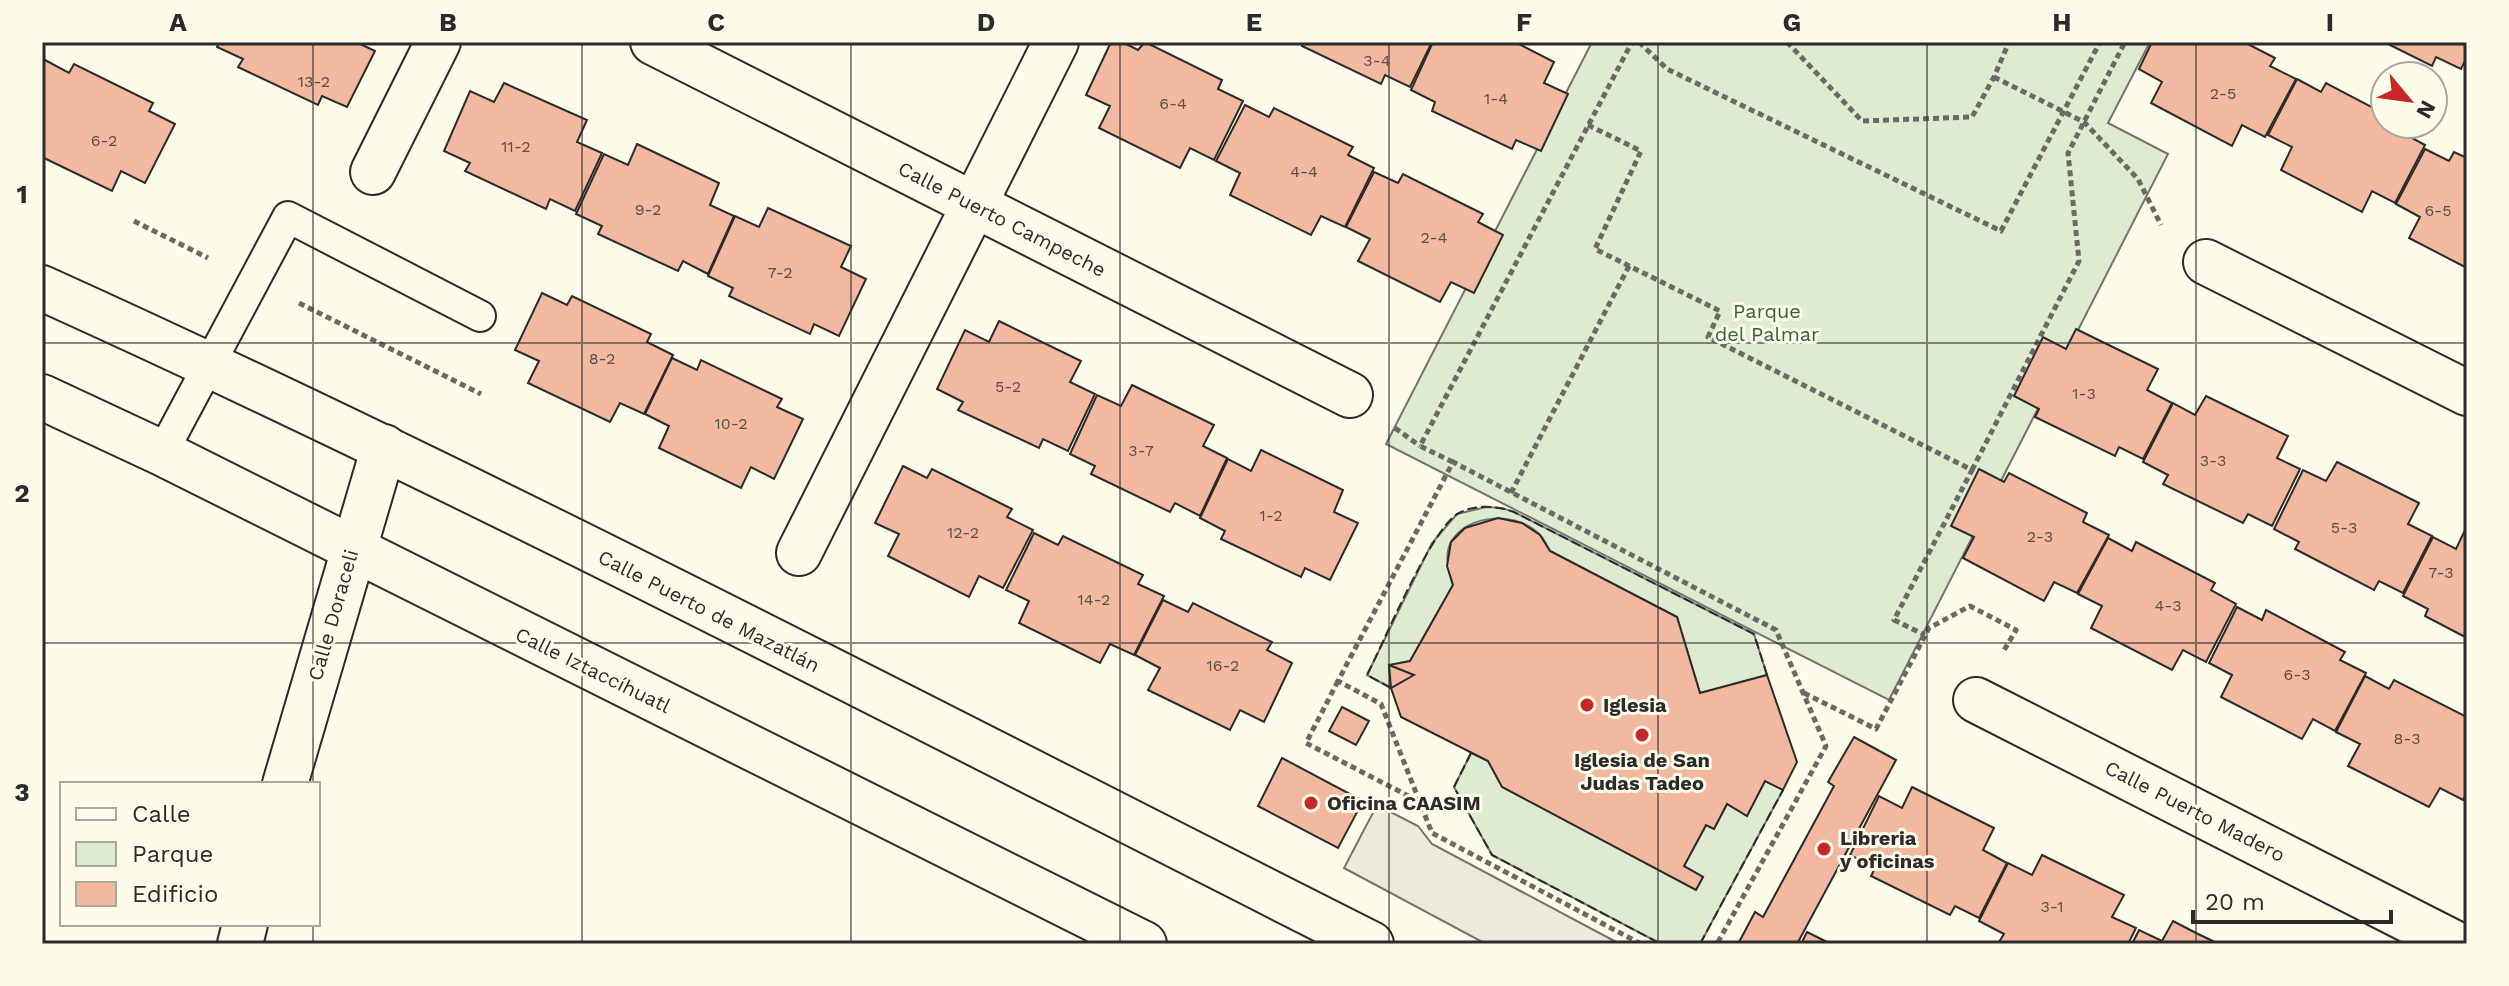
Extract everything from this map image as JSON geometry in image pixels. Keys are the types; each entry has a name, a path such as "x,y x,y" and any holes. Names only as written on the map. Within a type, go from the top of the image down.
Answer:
{"street":[{"path":"373,172 438,42"},
{"name":"Calle Puerto Campeche","path":"653,42 1350,395"},
{"path":"799,553 1056,42"},
{"path":"2206,262 2467,393"},
{"name":"Calle Puerto de Mazatlán","path":"42,288 384,447 1371,944"},
{"name":"Calle Iztaccíhuatl","path":"42,397 162,453 1144,944"},
{"name":"Calle Doraceli","path":"286,782 384,447"},
{"name":"Calle Puerto Madero","path":"1976,700 2456,944"}],"lane":[{"path":"162,453 288,217 480,316"}],"path":[{"path":"1632,42 1420,446 1776,630 1826,746 1717,944"},
{"path":"1639,42 1667,69 2001,231 2100,42"},
{"path":"1787,42 1862,121 1972,117 2009,42"},
{"path":"1925,635 1894,620 2079,261 2068,153 2125,42"},
{"path":"1994,77 2084,122 2138,179 2171,245 2206,262"},
{"path":"1588,125 1641,151 1595,249 1720,311 1708,337 1972,470"},
{"path":"134,221 481,394"},
{"path":"1511,493 1629,266"},
{"path":"1420,802 1306,743 1453,462"},
{"path":"1338,681 1381,704 1432,833 1641,944"}],"green space":[{"name":"Parque del Palmar","path":"1592,42 2150,42 2108,123 2168,154 1889,700 1386,444"},
{"path":"1486,507 1514,512 1754,634 1767,675 1700,693 1677,617 1550,551 1531,527 1507,519 1494,519 1469,525 1451,542 1447,558 1453,585 1410,661 1390,665 1391,688 1367,675 1432,543 1457,514"},
{"path":"1471,753 1488,761 1503,787 1696,890 1703,877 1684,866 1706,825 1714,829 1727,804 1747,815 1765,781 1783,790 1700,944 1661,944 1492,855 1454,787"}],"shaded area":[{"path":"1377,805 1418,826 1432,844 1620,944 1486,944 1344,868"}],"building":[{"path":"219,42 356,42 375,51 347,107 322,96 318,105 238,67 243,59 217,47"},
{"path":"1111,42 1122,42 1138,50 1145,42 1222,80 1218,89 1243,101 1214,160 1190,148 1180,168 1099,128 1110,106 1086,95"},
{"path":"1304,42 1432,42 1410,87 1385,75 1381,84 1302,46"},
{"path":"1433,42 1515,42 1554,62 1544,83 1568,94 1541,151 1516,140 1512,149 1432,111 1435,102 1411,90"},
{"path":"2152,42 2244,42 2275,58 2270,66 2296,79 2265,137 2242,125 2232,146 2151,103 2162,82 2139,69"},
{"path":"2384,42 2467,42 2467,57 2461,69 2449,63 2449,60 2436,57 2435,60 2420,60"},
{"path":"45,60 69,73 74,64 153,103 149,111 175,124 145,183 121,171 112,191 42,157 42,66"},
{"path":"2297,79 2321,92 2326,83 2369,106 2369,140 2416,140 2425,145 2395,203 2372,191 2362,212 2281,170 2292,147 2268,135"},
{"path":"504,83 587,120 577,142 602,153 575,211 550,199 546,209 465,171 470,163 444,151 470,91 494,102"},
{"path":"1245,105 1269,117 1274,108 1353,147 1348,155 1374,168 1345,227 1321,216 1311,235 1230,195 1240,173 1216,161"},
{"path":"637,144 719,183 710,205 734,216 708,274 683,261 678,271 598,234 602,226 576,214 604,154 628,165"},
{"path":"2425,149 2449,161 2454,152 2467,158 2467,268 2409,238 2420,217 2396,204"},
{"path":"1374,172 1398,183 1403,174 1483,214 1478,222 1503,235 1474,293 1451,282 1440,302 1358,261 1370,239 1346,227"},
{"path":"768,208 851,246 841,267 866,279 839,336 814,324 810,334 729,296 733,288 708,276 735,216 759,227"},
{"path":"542,293 567,305 572,296 651,334 647,342 673,355 644,414 620,403 610,422 528,383 539,361 515,350"},
{"path":"999,321 1081,361 1070,382 1095,394 1068,451 1043,439 1039,448 958,410 963,402 937,389 965,330 989,342"},
{"path":"2076,329 2158,369 2147,390 2172,403 2143,459 2119,447 2115,456 2035,417 2039,409 2014,396 2043,337 2066,349"},
{"path":"672,358 697,370 701,360 782,399 777,407 803,419 774,479 751,467 741,488 659,448 669,426 645,414"},
{"path":"1132,385 1214,425 1203,446 1227,458 1200,516 1175,503 1170,512 1091,474 1095,466 1070,454 1097,395 1121,406"},
{"path":"2206,396 2288,436 2277,458 2300,469 2272,526 2248,514 2243,523 2163,484 2168,475 2143,462 2173,403 2195,415"},
{"path":"1261,450 1343,490 1334,512 1358,523 1330,580 1305,568 1301,577 1221,539 1225,531 1200,518 1228,459 1251,471"},
{"path":"2337,462 2419,503 2408,524 2432,536 2403,593 2379,581 2374,590 2295,549 2299,542 2274,529 2303,470 2326,481"},
{"path":"903,466 927,478 932,469 1012,509 1007,517 1033,530 1003,588 979,576 969,597 888,556 899,534 875,523"},
{"path":"1979,469 2004,482 2009,473 2087,513 2083,522 2109,535 2077,593 2054,582 2044,601 1963,558 1974,537 1951,526"},
{"name":"Iglesia","path":"1498,518 1522,523 1540,535 1550,551 1677,617 1700,693 1767,675 1797,762 1783,790 1765,781 1747,816 1727,804 1714,829 1706,825 1684,866 1703,877 1696,890 1502,787 1488,761 1401,717 1391,688 1389,665 1410,661 1453,585 1447,566 1451,542 1465,528"},
{"path":"2466,528 2467,638 2425,616 2428,609 2403,596 2433,537 2456,549"},
{"path":"1034,533 1058,545 1063,536 1143,575 1138,584 1164,596 1134,655 1110,644 1100,663 1019,623 1029,601 1006,590"},
{"path":"2108,538 2132,551 2136,542 2215,583 2211,590 2236,604 2206,662 2183,650 2172,670 2091,628 2102,606 2078,594"},
{"path":"1163,600 1188,612 1193,603 1272,642 1267,650 1292,663 1264,722 1240,710 1230,730 1148,690 1160,668 1135,655"},
{"path":"2237,607 2262,620 2266,610 2345,652 2340,660 2366,673 2335,731 2313,719 2302,739 2221,697 2232,675 2209,663"},
{"path":"1389,665 1414,675 1391,688"},
{"path":"2365,676 2389,689 2394,680 2467,717 2467,793 2463,800 2440,788 2429,807 2348,766 2360,744 2336,732"},
{"path":"1342,707 1369,721 1356,745 1329,731"},
{"name":"Libreria y oficinas","path":"1854,737 1896,760 1797,944 1738,944 1755,912 1763,917 1834,786 1828,782"},
{"name":"Oficina CAASIM","path":"1282,758 1363,801 1338,848 1258,806"},
{"path":"1912,787 1994,828 1983,850 2007,863 1979,918 1955,906 1950,915 1871,876 1875,868 1850,855 1879,796 1902,808"},
{"path":"2042,855 2124,895 2112,917 2136,928 2128,944 1999,942 2004,934 1979,921 2008,863 2032,875"},
{"path":"2173,921 2219,944 2132,944 2139,930 2162,941"},
{"path":"1807,932 1831,944 1801,944"}],"fence":[{"path":"1391,688 1367,675 1422,562 1435,540 1459,513 1486,507 1514,512 1754,634 1767,675"},
{"path":"1471,753 1454,787 1492,855 1661,944"},
{"path":"1700,944 1783,790"}],"place":[{"name":"Iglesia","path":"1587,705"},
{"name":"Iglesia de San Judas Tadeo","path":"1642,735"},
{"name":"Oficina CAASIM","path":"1311,803"},
{"name":"Libreria y oficinas","path":"1824,849"}]}
